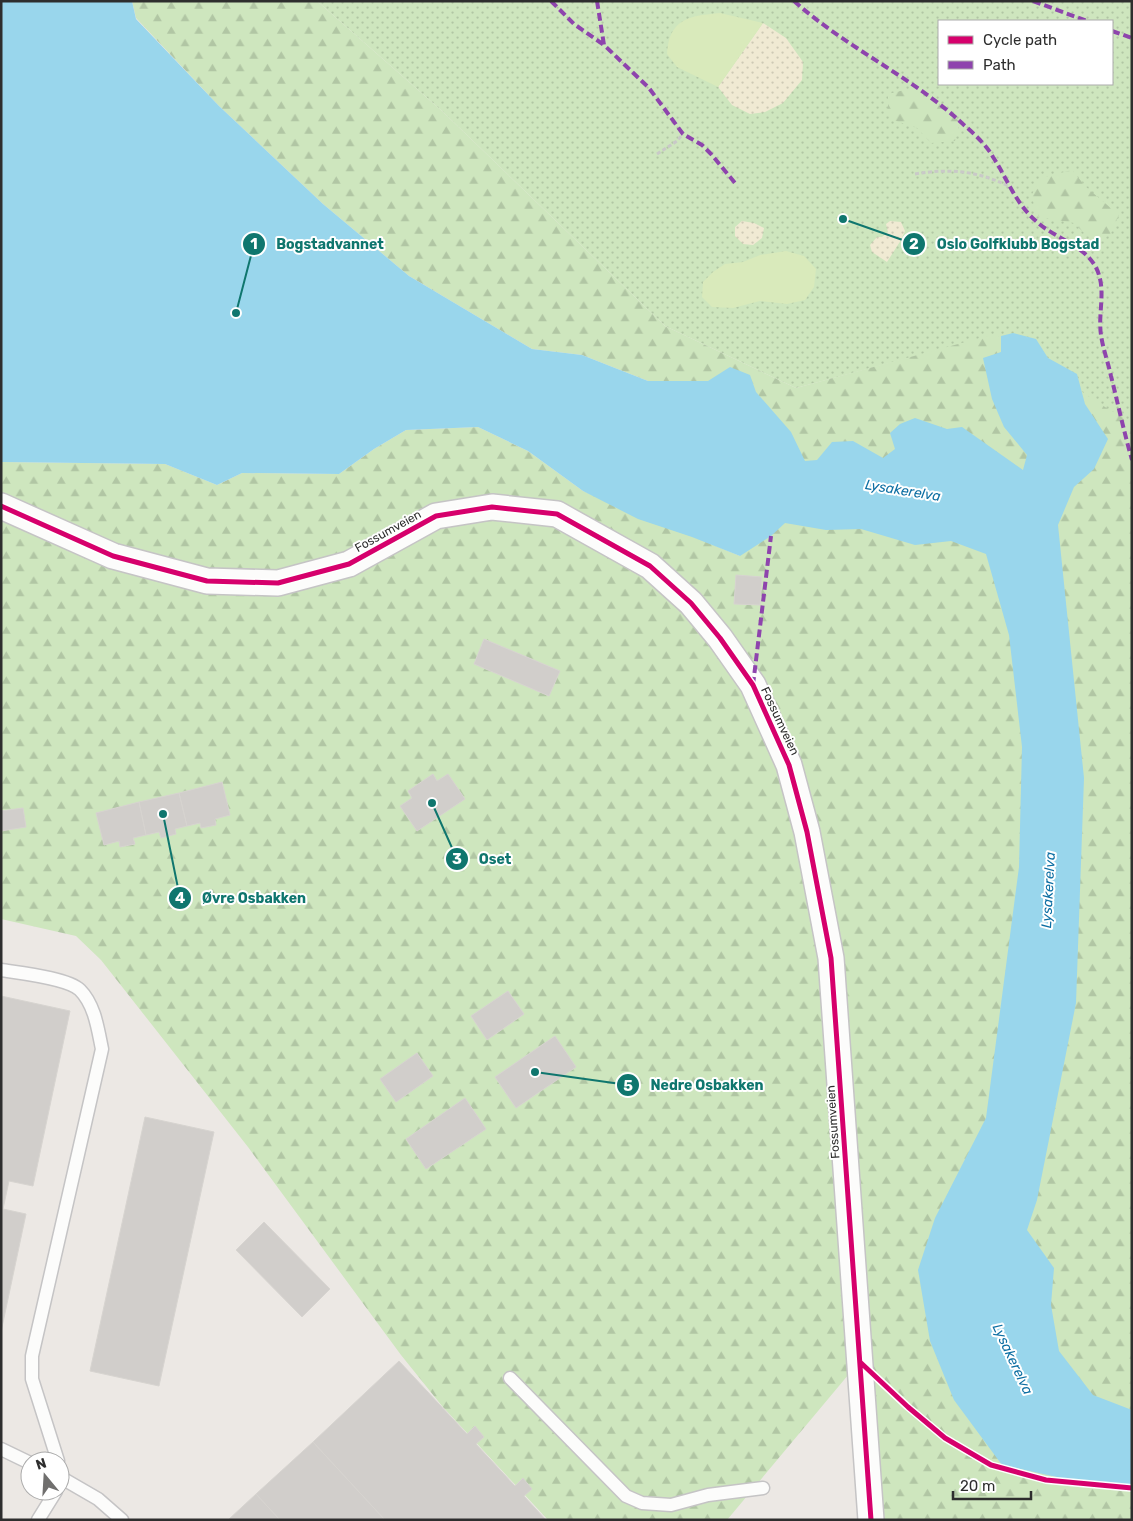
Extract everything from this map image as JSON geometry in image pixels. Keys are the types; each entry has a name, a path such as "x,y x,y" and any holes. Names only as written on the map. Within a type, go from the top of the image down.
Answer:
{"street":[{"name":"Fossumveien","path":"1,506 113,556 207,581 278,583 349,564 436,516 492,507 557,514 650,566 691,603 720,638 752,685 789,765 806,832 831,958 871,1520"}],"lane":[{"path":"1,970 68,982 80,990 87,999 97,1022 102,1049 32,1356 32,1379 55,1451"},
{"path":"510,1378 626,1496 642,1503 671,1505 708,1495 763,1488"},
{"path":"1,1449 20,1458"},
{"path":"70,1482 98,1499 122,1520"},
{"path":"38,1520 50,1501"}],"path":[{"path":"657,154 677,142 683,134"},
{"path":"916,174 932,171 969,172 983,175 1010,187"}],"green space":[{"path":"132,1 317,1 442,111 665,326 796,388 995,334 1108,409 1132,422 1132,1520 876,1520 859,1362 727,1520 548,1520 442,1406 401,1355 248,1147 101,960 76,936 1,919 1,462 165,464 217,485 242,473 339,474 374,449 406,430 478,427 528,451 583,491 740,556 708,381 648,381 582,355 532,349 409,276 323,204 219,106 136,18"},
{"path":"317,1 1132,1 1132,520 995,335 796,388 665,326 442,111"},
{"path":"720,13 763,23 718,87 677,67 667,54 672,33 683,21 699,16"},
{"path":"917,87 960,122 955,141 931,143 917,128 896,121 888,115 888,94"},
{"path":"1072,170 1086,187 1119,215 1110,235 1097,241 1083,232 1074,223 1039,217 1031,196 1041,178"},
{"path":"786,251 804,256 816,269 814,287 805,300 787,304 760,301 733,308 712,307 702,297 703,282 725,264 743,262 760,255"}],"sand":[{"path":"763,23 786,38 803,62 802,80 783,103 765,112 750,114 732,105 718,87"},
{"path":"742,221 754,223 764,228 762,238 753,245 743,244 735,236 735,227"},
{"path":"890,221 901,222 905,231 887,262 872,252 870,245 877,237 882,237 888,232 886,224"}],"water":[{"name":"Lysakerelva","path":"1,1 132,1 136,19 219,106 323,204 409,276 532,349 582,355 648,381 708,381 730,367 750,375 756,392 791,432 805,461 817,460 832,442 853,441 883,458 895,449 890,433 900,424 915,418 947,429 962,427 1023,470 1027,455 1004,427 992,399 983,358 1001,352 1001,336 1013,333 1036,339 1048,358 1077,374 1085,404 1108,439 1094,469 1074,487 1058,525 1084,778 1076,1003 1037,1200 1027,1230 1054,1268 1051,1305 1059,1351 1093,1395 1132,1410 1132,1488 1102,1487 1002,1465 954,1400 930,1341 918,1270 935,1218 986,1118 1019,867 1022,747 1009,635 986,554 951,541 915,545 861,529 826,530 785,523 771,536 740,556 638,519 583,491 528,451 478,427 406,430 374,449 339,474 242,473 217,485 165,464 1,462"}],"building":[{"path":"736,575 762,577 760,605 734,604"},
{"path":"484,639 560,671 549,696 474,664"},
{"path":"433,774 437,781 448,774 465,799 417,831 400,806 412,798 408,791"},
{"path":"222,782 230,815 215,819 216,825 201,828 200,823 187,826 179,793"},
{"path":"179,793 187,826 175,829 176,834 161,838 159,832 146,835 139,802"},
{"path":"139,802 146,835 133,838 135,844 120,847 119,841 104,845 96,813"},
{"path":"23,808 26,827 1,831 1,811"},
{"path":"508,991 524,1014 487,1040 471,1016"},
{"path":"1,996 70,1011 33,1186 9,1181 3,1209 26,1214 1,1332"},
{"path":"555,1036 576,1067 516,1108 495,1077"},
{"path":"417,1053 433,1076 396,1102 380,1079"},
{"path":"465,1098 486,1129 426,1169 406,1139"},
{"path":"145,1117 214,1132 159,1386 90,1371"},
{"path":"264,1222 330,1289 302,1317 236,1250"},
{"path":"399,1361 467,1434 475,1426 484,1437 476,1444 515,1486 523,1478 532,1489 524,1496 546,1520 385,1520 313,1442"},
{"path":"313,1442 385,1520 280,1520 256,1494"},
{"path":"256,1494 280,1520 228,1520"}],"marked path":[{"path":"551,1 574,24 604,45"},
{"path":"597,1 604,45 649,88 683,134 702,145 735,183"},
{"path":"794,1 813,17 915,86 954,116 989,151 1017,199 1029,215 1089,257 1095,265 1101,282 1100,327 1102,340 1132,460"},
{"path":"1033,1 1084,20"},
{"path":"1113,31 1132,38"},
{"path":"753,685 771,536"}],"cycle path":[{"path":"1,506 113,556 207,581 278,583 349,564 436,516 492,507 557,514 650,566 691,603 720,638 753,685 789,765 807,832 831,958 871,1520"},
{"path":"860,1362 908,1407 945,1438 991,1465 1046,1480 1132,1488"}],"place":[{"name":"Oslo Golfklubb Bogstad","path":"843,219"},
{"name":"Bogstadvannet","path":"236,313"},
{"name":"Oset","path":"432,803"},
{"name":"Øvre Osbakken","path":"163,814"},
{"name":"Nedre Osbakken","path":"535,1072"}]}
